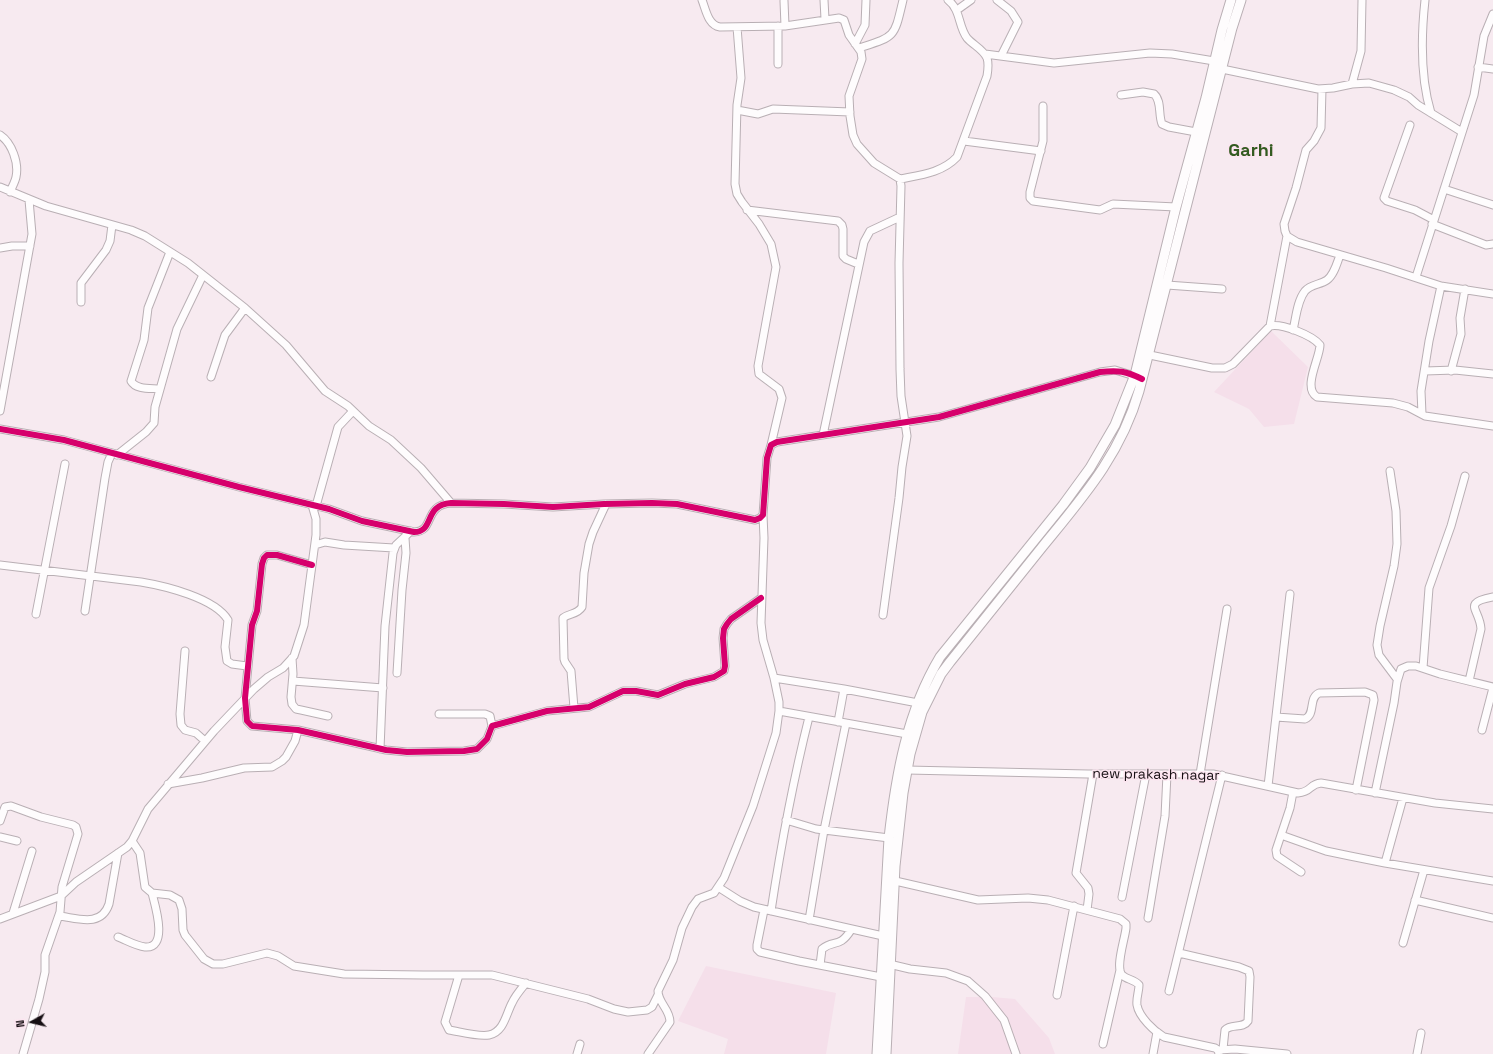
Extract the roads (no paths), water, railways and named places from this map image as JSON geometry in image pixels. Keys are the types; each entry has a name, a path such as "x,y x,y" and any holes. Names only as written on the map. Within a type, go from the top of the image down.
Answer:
{"main road":[{"path":"876,1054 883,936 890,880 907,770 915,733 922,712 941,674 1101,472 1128,424 1176,207 1231,0"},
{"path":"1144,354 1167,285 1222,68 1241,0"},
{"path":"886,1054 890,964 889,838 895,793 907,734 918,703 927,680 940,657 1063,505 1090,468 1115,425 1139,377"}],"street":[{"path":"702,0 713,24 720,27 782,26 825,19 839,18 844,20 849,36 857,46 862,59 849,96 853,135 857,144 874,163 900,179 945,167 957,157 987,76 988,62 985,54 967,37 957,10 948,0"},
{"path":"824,0 825,19"},
{"path":"857,46 865,25 866,0"},
{"path":"857,46 884,40 890,36 896,27 903,0"},
{"path":"957,10 971,0"},
{"path":"998,0 1015,15 1018,22 1001,56"},
{"path":"1352,84 1361,51 1362,0"},
{"path":"1425,0 1422,33 1426,94 1431,113"},
{"path":"778,64 784,1"},
{"path":"1416,277 1474,96 1484,36 1493,14"},
{"path":"152,893 170,895 179,900 182,909 183,930 185,935 204,959 214,964 223,964 267,953 278,956 294,966 339,974 492,975 588,999 614,1009 628,1012 647,1010 652,1007 658,995 658,991 674,960 682,928 689,912 698,900 714,892 718,887 741,839 776,733 779,711 774,678 761,632 761,598 764,538 763,515 767,458 782,398 779,389 759,374 758,366 776,267 771,244 759,224 747,210 737,194 735,184 737,110 741,78 737,27"},
{"path":"985,54 1054,64 1150,53 1162,53 1214,61"},
{"path":"1478,67 1493,69"},
{"path":"1222,68 1322,89 1369,83 1394,90 1408,97 1462,132"},
{"path":"1322,89 1321,128 1314,141 1306,150 1304,156 1296,188 1284,224 1285,231 1288,236 1297,242 1416,277 1441,286 1493,294"},
{"path":"1121,95 1143,92 1154,94 1159,100 1160,120 1162,124 1196,132"},
{"path":"1043,106 1044,133 1030,192 1030,198 1033,202 1100,210 1114,204 1176,207"},
{"path":"737,110 758,114 773,109 850,112"},
{"path":"1410,125 1384,198 1387,201 1415,210 1433,222 1486,245 1493,244"},
{"path":"0,135 10,146 17,169 15,183 10,192"},
{"path":"964,141 1040,151"},
{"path":"883,615 902,467 908,436 901,396 899,356 900,179"},
{"path":"0,187 46,206 136,232 170,252 203,275 245,308 286,345 325,391 353,411 369,426 390,440 416,463 451,503"},
{"path":"1444,189 1493,205"},
{"path":"0,411 30,246 32,228 29,200"},
{"path":"747,210 838,220 843,229 843,256 846,259 858,264"},
{"path":"823,435 858,264 864,242 870,231 900,217"},
{"path":"81,302 81,283 106,250 110,241 112,225"},
{"path":"1144,354 1212,368 1225,368 1233,364 1270,326 1288,236"},
{"path":"0,248 7,246 30,246"},
{"path":"160,390 133,385 131,381 144,340 148,308 170,252"},
{"path":"1293,330 1300,299 1304,292 1309,287 1326,281 1330,277 1340,255"},
{"path":"85,611 108,462 114,454 146,432 154,423 155,407 177,329 203,275"},
{"path":"1167,285 1222,289"},
{"path":"1422,414 1421,391 1429,341 1441,286"},
{"path":"1451,371 1461,334 1460,318 1465,290"},
{"path":"211,377 225,335 245,308"},
{"path":"1270,326 1279,325 1312,337 1320,345 1310,389 1313,394 1317,396 1392,403 1408,406 1433,418 1493,426"},
{"path":"771,445 783,440 946,415 1100,372 1115,370 1139,377"},
{"path":"1425,371 1493,374"},
{"path":"0,919 62,896 76,882 127,847 132,841 148,809 205,740 262,681 283,668 292,658 296,651 304,625 315,545 316,519 314,506 338,427 353,411"},
{"path":"0,429 64,440 339,512 362,520 411,531 420,532 424,529 434,510 444,504 451,503 510,504 553,507 652,503 677,504 755,520 763,515"},
{"path":"36,614 65,464"},
{"path":"1390,471 1396,511 1396,544 1394,566 1377,645 1380,655 1398,679"},
{"path":"1423,668 1429,588 1451,526 1465,476"},
{"path":"574,708 571,671 564,659 563,618 565,616 572,615 582,607 584,573 589,544 606,504"},
{"path":"380,748 385,626 394,548 411,531"},
{"path":"397,673 402,590 406,553 405,538"},
{"path":"315,545 325,542 344,545 394,548"},
{"path":"312,565 277,554 266,555 264,558 257,611 252,625 247,666 245,698 247,721 249,725 298,730 397,752 471,750 477,749 487,740 492,726 490,716 484,714 439,714"},
{"path":"0,565 141,582 158,585 187,594 212,606 222,613 228,620 225,647 227,661 232,664 247,666"},
{"path":"1268,786 1290,594"},
{"path":"1469,681 1481,629 1474,605 1479,600 1493,597"},
{"path":"492,726 546,711 595,706 623,692 636,691 658,695 685,684 707,680 720,675 726,666 723,638 724,629 731,619 761,598"},
{"path":"1200,774 1227,609"},
{"path":"185,651 180,725 185,730 196,733 205,740"},
{"path":"292,658 293,682 291,702 293,706 301,710 328,716"},
{"path":"1375,793 1401,669 1408,666 1423,668 1493,688 1482,730"},
{"path":"774,678 918,703"},
{"path":"293,682 383,688"},
{"path":"838,722 844,689"},
{"path":"1276,717 1309,718 1314,698 1319,693 1365,692 1373,695 1374,700 1356,790"},
{"path":"779,711 907,734"},
{"path":"809,717 796,767 767,910 757,949 760,952 881,977"},
{"path":"809,920 824,830 846,723"},
{"path":"168,784 244,768 266,768 276,765 282,762 291,749 298,730"},
{"name":"new prakash nagar","path":"907,770 1093,774 1200,774 1222,776 1293,792 1305,793 1316,783 1321,783 1403,798 1493,809"},
{"path":"1087,910 1089,894 1088,888 1076,873 1093,774"},
{"path":"1122,897 1146,774"},
{"path":"1148,918 1165,816 1167,774"},
{"path":"1169,992 1222,776"},
{"path":"1293,792 1290,808 1277,846 1277,856 1301,872"},
{"path":"1385,863 1403,798"},
{"path":"0,821 5,807 7,806 76,827 78,834 65,876 59,916 45,955 43,985 23,1054"},
{"path":"786,820 824,830 889,838"},
{"path":"1281,835 1326,851 1385,863 1493,881"},
{"path":"0,837 17,842"},
{"path":"118,937 144,947 149,947 158,940 158,920 152,893 145,886 140,853 132,841"},
{"path":"13,913 32,851"},
{"path":"59,916 89,920 102,916 107,911 118,853"},
{"path":"1403,943 1424,870"},
{"path":"890,880 978,900 1039,898 1120,919 1126,924 1126,933 1120,960 1120,970 1103,1044"},
{"path":"718,887 747,905 851,930 883,936"},
{"path":"1415,900 1493,918"},
{"path":"1057,995 1074,906"},
{"path":"820,965 822,949 825,946 837,944 842,941 847,937 851,930"},
{"path":"1179,953 1239,967 1248,971 1250,977 1248,1021 1242,1026 1232,1026 1225,1030 1220,1051"},
{"path":"890,964 910,969 946,973 968,981 985,996 1004,1020 1016,1054"},
{"path":"1120,970 1124,977 1132,979 1139,985 1137,1006 1139,1011 1149,1025 1164,1037 1214,1048 1220,1051 1252,1050 1287,1054"},
{"path":"459,975 445,1022 446,1026 449,1030 484,1036 496,1032 501,1027 512,1003 526,983"},
{"path":"648,1054 670,1022 668,1012 658,995"},
{"path":"1153,1054 1157,1032"},
{"path":"1417,1054 1421,1032"},
{"path":"577,1054 580,1044"}],"district":[{"name":"Garhi","path":"1251,151"}]}
